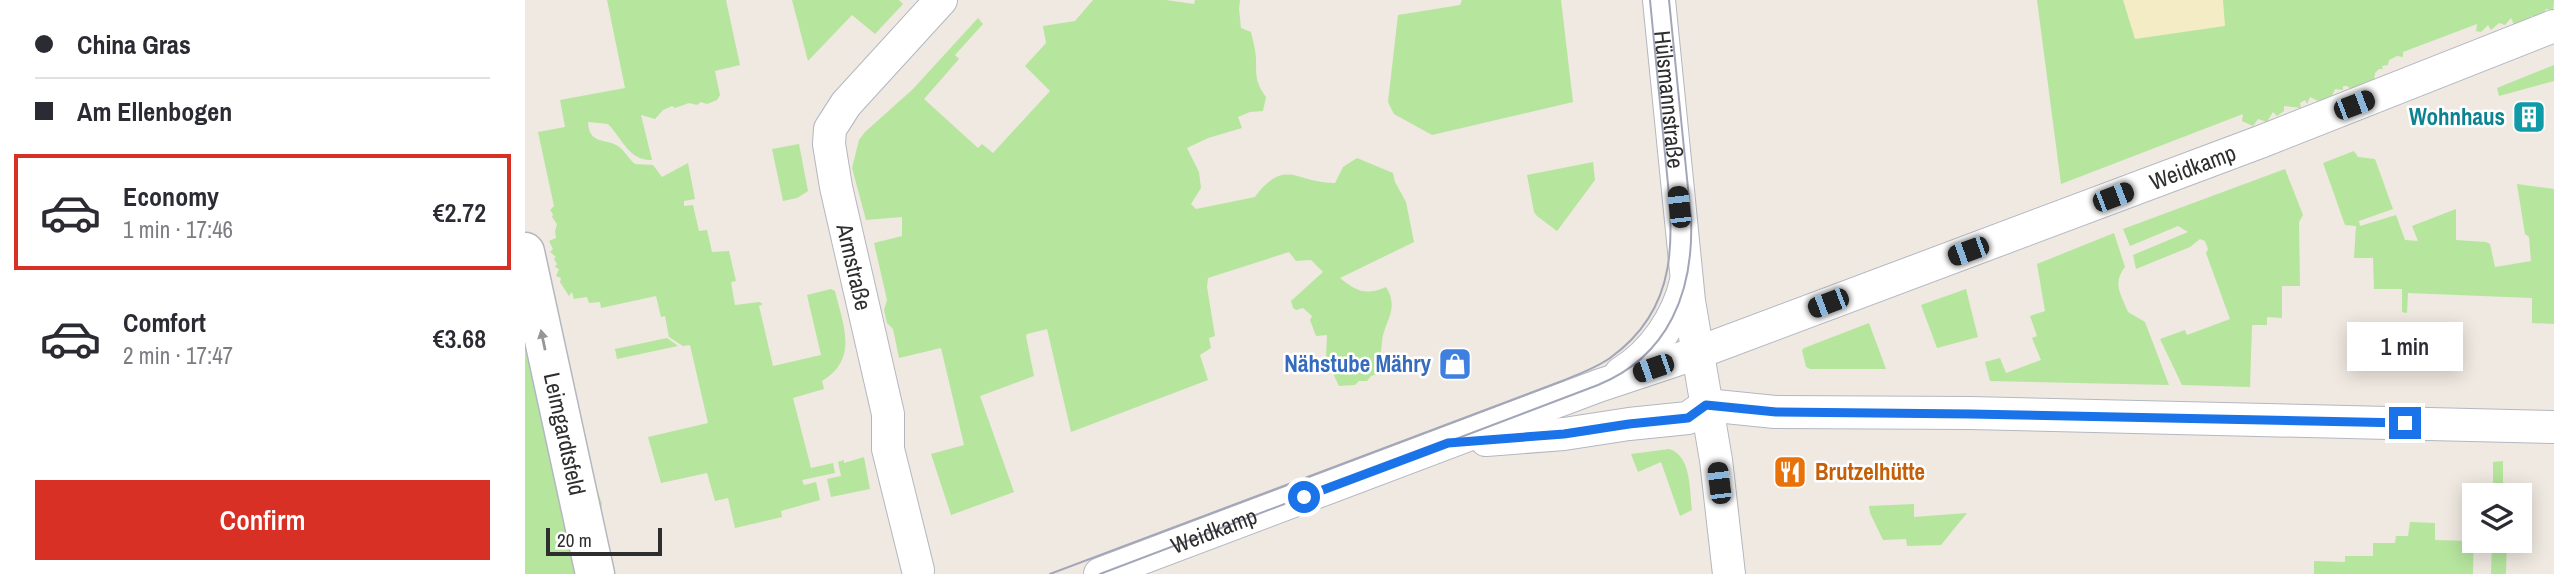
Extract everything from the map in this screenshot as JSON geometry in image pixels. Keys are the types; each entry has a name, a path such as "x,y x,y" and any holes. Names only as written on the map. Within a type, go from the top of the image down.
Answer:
{"main road":[{"name":"Leimgardtsfeld","path":"525,252 595,574"}],"street":[{"name":"Armstraße","path":"918,570 888,449 888,414 836,187 829,144 830,129 846,104 941,0"},
{"name":"Hülsmannstraße","path":"1659,0 1697,353 1716,460 1729,574"},
{"name":"Weidkamp","path":"1100,574 1598,386 1697,353 2247,147 2554,26"},
{"name":"Weidkamp","path":"1598,386 1629,369 1654,344 1676,311 1688,276"},
{"name":"Weidkamp","path":"1448,443 1564,434 1688,418 1706,405 1688,383 1630,375"},
{"path":"1706,405 1776,412 2554,427"}],"green space":[{"path":"607,0 726,0 740,65 715,71 720,95 717,100 707,104 701,102 697,105 689,103 675,108 672,106 663,110 655,119 641,115 652,160 637,157 632,153 608,124 588,122 595,138 618,146 635,164 653,165 662,177 688,163 695,199 684,201 684,206 693,205 699,231 707,230 712,252 729,251 736,281 731,282 735,305 759,302 763,304 759,306 773,366 821,355 807,295 831,289 835,291 845,340 841,362 834,372 822,381 824,389 793,398 811,468 833,463 835,473 802,480 804,485 816,482 820,500 781,511 782,517 735,528 728,498 715,501 707,473 661,483 648,437 708,423 690,345 683,346 669,337 665,316 661,317 656,296 601,308 600,302 589,303 587,297 574,299 572,292 569,296 560,282 561,278 556,276 559,269 555,267 556,257 550,252 553,249 549,241 556,238 557,224 550,210 554,206 538,132 565,127 560,100 625,88"},
{"path":"792,0 899,0 903,4 875,34 852,15 808,61"},
{"path":"1093,0 1166,0 1194,4 1195,0 1240,0 1241,28 1251,32 1257,80 1266,97 1263,111 1238,117 1242,128 1208,138 1187,148 1199,172 1201,188 1191,204 1196,209 1255,197 1275,178 1284,175 1335,183 1343,167 1357,158 1393,173 1406,202 1414,242 1340,278 1361,291 1386,287 1392,302 1383,334 1377,374 1355,385 1339,386 1326,359 1327,335 1316,336 1310,320 1312,316 1303,308 1293,308 1291,301 1323,272 1311,260 1296,261 1289,252 1208,278 1215,336 1209,338 1211,348 1200,355 1208,380 1071,432 1047,329 1027,334 1034,376 980,396 1014,492 951,515 931,454 964,445 941,348 899,358 893,329 887,323 884,310 887,300 874,243 902,236 902,217 866,220 852,168 859,140 913,89 978,18 983,24 955,55 959,59 924,99 978,148 982,144 993,153 1050,91 1025,66 1046,43 1043,26 1075,21"},
{"path":"1462,0 1561,0 1573,102 1432,135 1394,114 1388,102 1398,15 1460,5"},
{"path":"2037,0 2554,0 2553,10 2546,9 2542,17 2531,16 2531,20 2515,27 2511,18 2505,25 2499,23 2491,30 2488,25 2481,32 2476,31 2477,24 2403,52 2403,57 2397,56 2389,60 2388,65 2382,66 2383,69 2375,73 2374,81 2353,91 2343,86 2343,90 2335,89 2331,98 2318,101 2310,97 2307,104 2305,100 2300,103 2301,108 2284,106 2284,111 2277,116 2273,112 2267,122 2258,119 2253,126 2242,121 2243,114 2061,184"},
{"path":"2554,65 2554,81 2499,96 2497,88"},
{"path":"799,144 808,191 797,198 783,201 772,149"},
{"path":"2354,151 2358,157 2375,159 2393,209 2359,221 2360,226 2396,215 2405,240 2418,241 2412,226 2456,209 2456,240 2490,244 2495,267 2531,261 2529,237 2525,234 2517,184 2554,189 2554,324 2532,323 2532,298 2408,293 2407,313 2402,312 2402,289 2374,289 2373,258 2354,258 2356,226 2345,225 2323,163"},
{"path":"1593,162 1595,180 1557,231 1534,212 1527,175"},
{"path":"2285,169 2303,215 2299,222 2300,286 2282,286 2282,318 2267,317 2267,325 2252,325 2250,387 2182,385 2160,339 2185,330 2187,335 2230,319 2206,253 2208,249 2205,241 2200,239 2190,247 2136,269 2133,255 2188,232 2178,226 2130,246 2123,229"},
{"path":"2114,233 2125,267 2118,284 2121,294 2128,312 2145,322 2169,385 1990,381 1985,362 2000,358 2006,373 2041,360 2032,338 2037,336 2030,316 2045,311 2037,264"},
{"path":"525,267 577,490 597,490 602,504 583,574 525,574"},
{"path":"1966,289 1978,337 1937,348 1921,305"},
{"path":"1869,323 1886,369 1806,367 1802,350 1804,348"},
{"path":"667,338 678,346 617,359 615,349"},
{"path":"1669,449 1682,459 1688,475 1692,510 1680,516 1661,462 1638,472 1631,454"},
{"path":"864,457 870,489 831,497 827,479 841,476 838,462 844,460 844,463"},
{"path":"2503,461 2503,483 2493,483 2493,462"},
{"path":"1914,504 1914,517 1967,513 1941,545 1907,546 1906,539 1883,540 1869,506"},
{"path":"2410,522 2435,523 2435,540 2462,541 2462,553 2473,553 2473,574 2314,574 2314,561 2345,562 2345,556 2373,556 2373,543 2395,543 2396,536 2408,536"},
{"path":"2492,553 2507,553 2506,574 2491,574"}],"sand":[{"path":"2123,0 2223,0 2225,26 2135,39"}],"tram line":[{"path":"1050,574 1575,376 1605,362 1634,338 1651,315 1662,291 1668,266 1670,239 1668,183 1650,0"},
{"path":"1100,574 1598,385 1623,372 1643,357 1659,339 1682,295 1691,245 1691,218 1669,0"}],"place":[{"name":"Wohnhaus","path":"2529,117"},
{"name":"Nähstube Mähry","path":"1455,364"},
{"name":"Brutzelhütte","path":"1790,472"}],"route":[{"path":"1304,497 1448,443 1564,434 1688,418 1706,405 1776,412 2405,423"}]}
